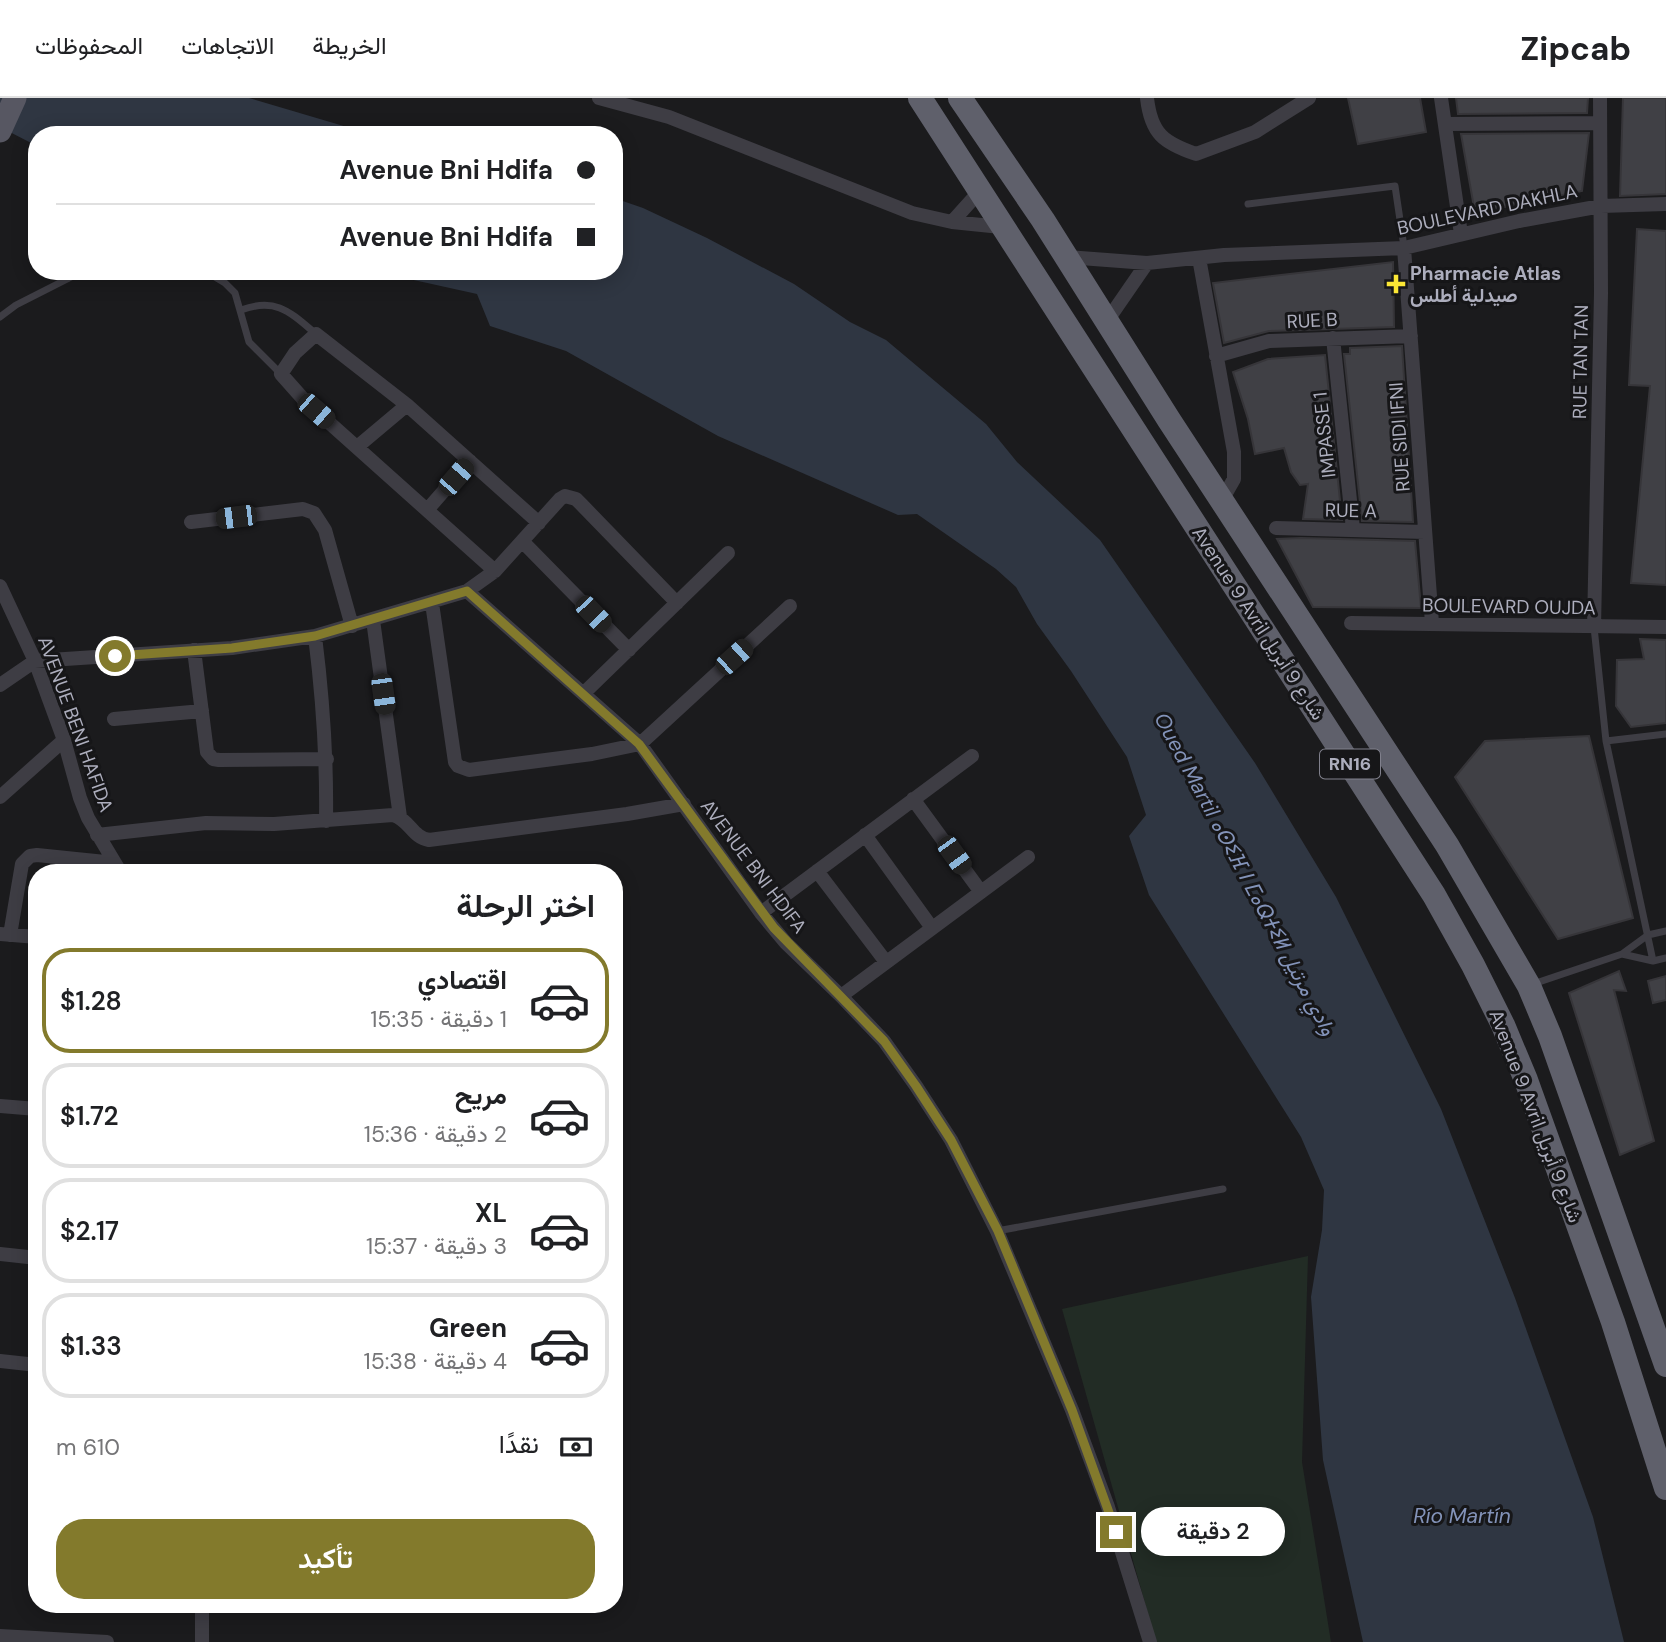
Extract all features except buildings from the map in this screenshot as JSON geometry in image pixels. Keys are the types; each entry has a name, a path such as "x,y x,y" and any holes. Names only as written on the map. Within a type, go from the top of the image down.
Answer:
{"highway":[{"name":"Avenue 9 Avril شارع 9 أبريل","path":"920,98 1434,895 1473,965 1503,1025 1530,1093 1613,1322 1666,1488"},
{"name":"Avenue 9 Avril شارع 9 أبريل","path":"960,98 1067,257 1169,420 1447,845 1530,986 1555,1049 1666,1365"}],"main road":[{"path":"0,131 15,98"}],"street":[{"path":"599,98 669,117 912,213 952,222 1001,227"},
{"path":"1147,98 1150,118 1158,133 1174,146 1196,154 1255,132 1309,98"},
{"path":"1441,98 1461,234"},
{"name":"RUE TAN TAN","path":"1594,627 1601,293 1600,98"},
{"path":"1445,124 1600,123"},
{"path":"952,222 979,192"},
{"name":"BOULEVARD DAKHLA","path":"1067,257 1147,263 1404,248 1601,206 1666,204"},
{"name":"RUE SIDI IFNI","path":"1404,248 1432,623"},
{"path":"1199,258 1234,453 1235,471 1230,488 1222,500"},
{"path":"1107,321 1147,263"},
{"path":"495,570 305,401 281,374 295,353 316,334 407,405 540,523"},
{"name":"RUE B","path":"1216,356 1269,341 1411,336"},
{"name":"IMPASSE 1","path":"1333,338 1353,529"},
{"path":"357,447 407,405"},
{"path":"427,510 470,461"},
{"path":"0,685 35,662 232,648 315,636 432,603 467,591 495,570 565,496 576,499 677,603"},
{"path":"191,522 303,509 314,513 325,530 352,626"},
{"name":"RUE A","path":"1276,528 1425,532"},
{"path":"523,542 629,650"},
{"path":"584,693 729,553"},
{"name":"AVENUE BENI HAFIDA","path":"0,586 35,662 64,740 80,798 97,835 115,864"},
{"name":"AVENUE BNI HDIFA","path":"467,591 639,744 761,913 786,943 884,1041 916,1086 951,1140 998,1231 1072,1410 1108,1507 1150,1642"},
{"path":"432,603 455,761 458,766 469,770 605,752 639,744 790,606"},
{"path":"373,620 400,817"},
{"name":"BOULEVARD OUJDA","path":"1351,623 1666,627"},
{"path":"315,636 327,759 326,821"},
{"path":"194,650 206,752 213,759 327,759"},
{"path":"114,719 202,711"},
{"path":"0,797 64,740"},
{"path":"761,913 972,756"},
{"path":"914,799 981,892"},
{"path":"97,835 206,823 274,824 393,815 409,824 415,835 429,840 684,804"},
{"path":"865,835 932,928"},
{"path":"28,936 5,934 25,859 37,855 72,864"},
{"path":"841,996 1028,858"},
{"path":"817,871 886,962"},
{"path":"0,1106 28,1108"},
{"path":"0,1254 28,1257"},
{"path":"0,1360 28,1363"},
{"path":"202,1613 202,1642"},
{"path":"4,1638 107,1642"}],"lane":[{"path":"1248,204 1395,186 1404,248"},
{"path":"0,317 16,305 65,280"},
{"path":"220,280 235,293 249,342 281,374"},
{"path":"241,310 271,303 292,314 316,334"},
{"path":"1594,627 1606,741 1653,961"},
{"path":"1606,741 1666,734"},
{"path":"1530,986 1622,954 1648,935 1666,931"},
{"path":"1622,954 1653,961 1666,958"},
{"path":"998,1231 1223,1189"}],"shaded area":[{"path":"1308,1256 1302,1462 1331,1642 1156,1642 1062,1309"}],"water":[{"path":"0,98 249,98 344,126 28,126 28,141 0,127"},
{"name":"Río Martín","path":"623,201 643,208 794,284 850,322 886,340 986,424 1017,462 1100,540 1255,763 1336,897 1441,1109 1515,1298 1593,1517 1624,1642 1363,1642 1323,1460 1311,1297 1322,1230 1324,1190 1301,1137 1149,895 1129,836 1146,815 1127,757 1037,624 1016,587 996,569 917,514 898,515 718,436 566,351 490,326 477,294 414,280 623,280"}],"place":[{"name":"Pharmacie Atlas صيدلية أطلس","path":"1396,284"}],"route":[{"path":"115,656 232,648 315,636 467,591 584,693 639,744 761,913 786,943 884,1041 951,1140 998,1231 1072,1410 1116,1532"}],"water label":[{"name":"Oued Martil ⴰⵙⵉⴼ ⵏ ⵎⴰⵕⵜⵉⵍ وادي مرتيل","path":"1245,874"}]}
